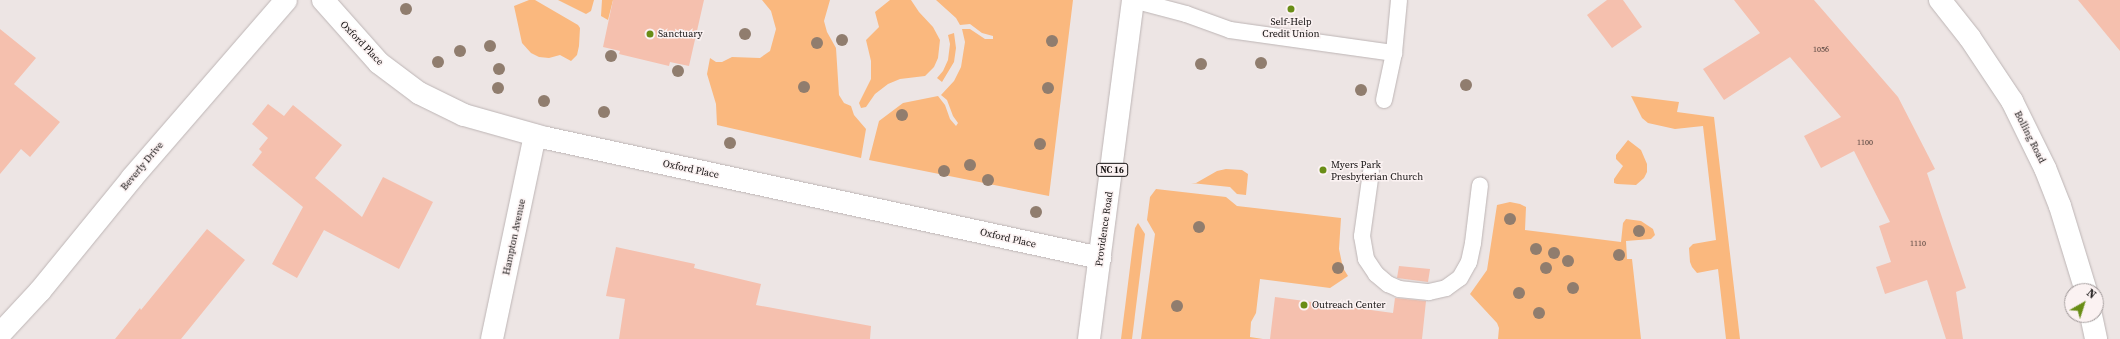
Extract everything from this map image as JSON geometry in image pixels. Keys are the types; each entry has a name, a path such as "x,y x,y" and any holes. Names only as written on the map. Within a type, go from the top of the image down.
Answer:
{"street":[{"name":"Beverly Drive","path":"0,334 40,291 132,178 286,0"},
{"name":"Oxford Place","path":"323,0 379,63 420,93 464,115 535,135 1100,258"},
{"name":"Providence Road","path":"1090,339 1133,0"},
{"name":"Bolling Road","path":"1940,0 1970,38 2012,101 2045,168 2060,206 2084,283"},
{"name":"Hampton Avenue","path":"492,339 535,135"},
{"path":"2093,323 2096,339"}],"lane":[{"path":"1133,0 1186,14 1230,30 1394,53"},
{"path":"1384,100 1394,53 1399,0"},
{"path":"1371,172 1362,236 1366,259 1376,274 1388,284 1399,289 1429,292 1446,288 1460,278 1469,262 1473,243 1480,185"}],"shaded area":[{"path":"529,0 535,0 578,25 580,28 579,46 577,55 571,61 560,55 549,58 539,57 531,53 522,43 514,6"},
{"path":"558,0 594,0 591,11 586,14"},
{"path":"602,0 613,0 608,20 601,16"},
{"path":"762,0 830,0 824,21 827,32 836,48 839,95 844,103 851,106 854,115 866,129 861,158 717,125 716,104 707,74 710,58 716,62 722,62 732,57 760,58 770,51 776,29 771,11"},
{"path":"890,0 911,0 919,12 933,27 940,40 938,58 934,67 925,76 900,79 888,84 875,94 866,107 861,108 859,103 871,79 871,61 866,40 879,27 875,12"},
{"path":"936,0 1073,0 1049,196 869,160 879,121 903,103 938,96 945,105 950,119 956,126 958,123 953,116 947,100 941,95 954,81 961,67 965,42 962,29 970,29 985,39 993,39 993,36 982,33 970,24 960,25 956,18"},
{"path":"954,33 956,48 954,62 942,82 937,78 943,71 948,60 950,44 948,35"},
{"path":"1631,96 1679,102 1677,112 1714,117 1740,339 1726,339 1718,269 1697,273 1690,262 1689,248 1693,244 1716,240 1703,126 1675,129 1648,123 1642,118"},
{"path":"1628,140 1641,150 1647,164 1647,172 1644,178 1636,185 1614,183 1614,179 1623,166 1616,159 1616,155"},
{"path":"1226,169 1242,170 1248,174 1246,195 1237,194 1230,187 1191,183 1196,183 1217,171"},
{"path":"1156,189 1226,197 1237,206 1341,218 1339,249 1343,268 1348,276 1330,288 1260,279 1256,313 1251,322 1250,337 1263,339 1141,339 1155,234 1147,220 1150,197"},
{"path":"1510,202 1526,207 1525,230 1621,242 1623,223 1626,219 1641,221 1653,229 1655,235 1651,239 1626,241 1627,259 1632,259 1641,339 1498,339 1499,328 1497,323 1470,294 1487,270 1497,205"},
{"path":"1138,223 1145,234 1132,339 1121,339 1135,228"}],"building":[{"name":"Sanctuary","path":"613,0 704,0 689,66 670,62 669,66 619,54 620,51 603,47"},
{"path":"1607,0 1623,0 1642,27 1612,48 1587,15"},
{"path":"1734,0 1814,0 1898,97 1935,169 1927,173 1966,288 1956,292 1963,339 1946,339 1927,280 1885,294 1876,267 1891,262 1879,226 1890,222 1854,151 1821,168 1804,136 1841,117 1790,57 1724,100 1703,69 1760,33"},
{"path":"2078,0 2120,0 2120,51"},
{"path":"0,29 36,58 14,84 60,122 30,157 21,149 0,174"},
{"path":"268,104 284,116 293,105 342,145 315,178 362,217 383,177 433,202 399,269 324,230 297,278 272,264 303,207 252,165 262,152 259,149 268,138 252,124"},
{"path":"207,229 245,260 181,339 115,339 140,308 141,310"},
{"path":"616,247 695,264 694,268 761,284 756,305 871,326 870,339 619,339 625,299 606,296"},
{"path":"1399,266 1430,269 1428,282 1397,278"},
{"name":"Outreach Center","path":"1275,297 1393,313 1395,298 1426,301 1422,339 1270,339"}],"place":[{"name":"Self-Help Credit Union","path":"1291,9"},
{"name":"Sanctuary","path":"650,34"},
{"name":"Myers Park Presbyterian Church","path":"1323,170"},
{"name":"Outreach Center","path":"1304,305"}]}
